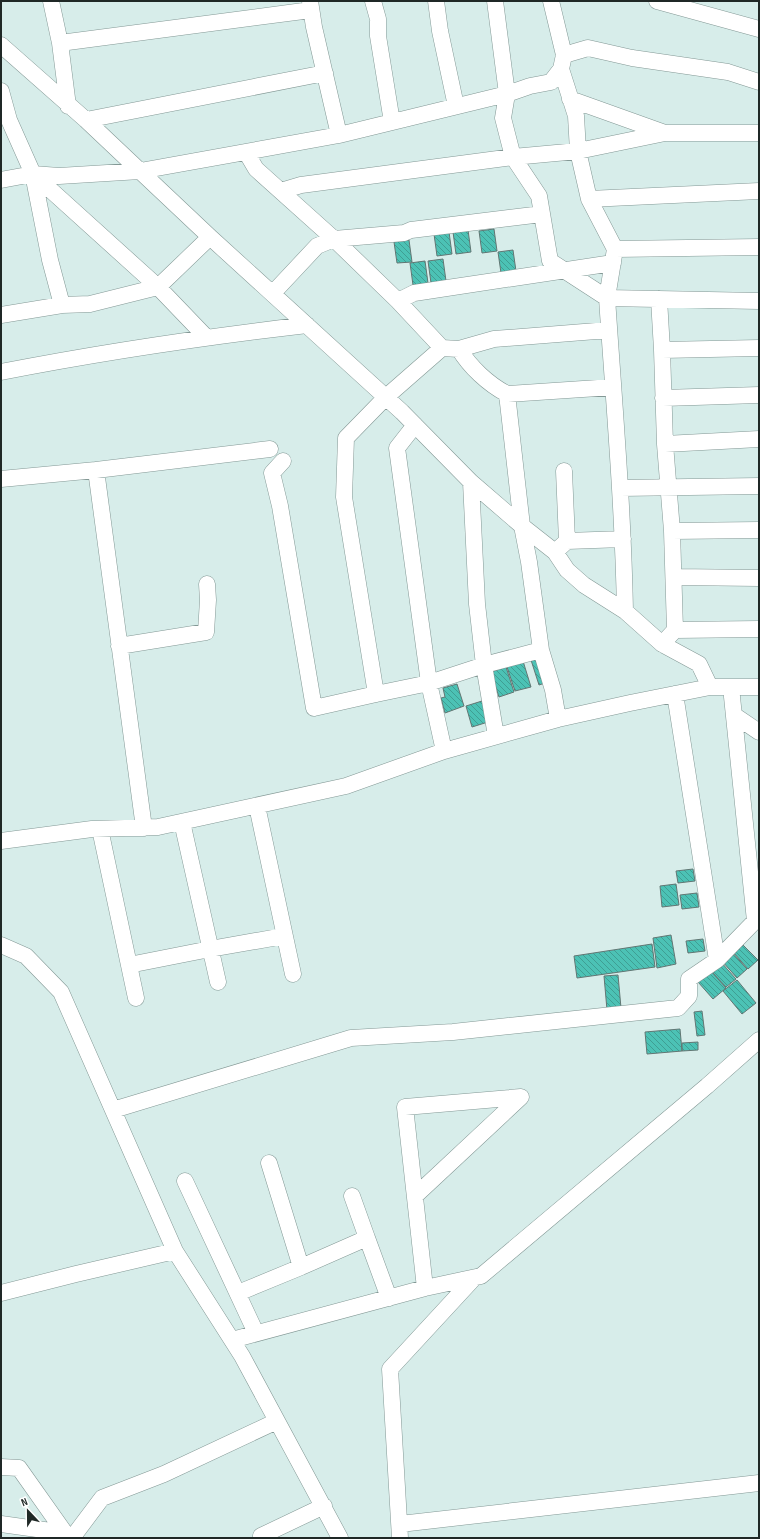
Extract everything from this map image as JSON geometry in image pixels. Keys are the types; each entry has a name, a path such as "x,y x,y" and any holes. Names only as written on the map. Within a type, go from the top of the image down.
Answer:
{"street":[{"path":"51,1 60,43 68,106"},
{"path":"373,1 378,19 378,36 392,122"},
{"path":"436,1 440,31 456,106"},
{"path":"495,1 507,94 503,118 513,157 539,196 550,261 607,298 759,301"},
{"path":"551,1 570,99 576,116 578,151 589,199 614,256 607,298 623,539 625,611"},
{"path":"657,1 759,29"},
{"path":"60,43 311,5 339,135"},
{"path":"1,45 68,106 86,120 210,237 386,396 471,482 555,552 567,570 584,585 625,611 662,644 699,664 710,687"},
{"path":"1,180 33,174 59,176 140,171 339,135 507,94 530,86 551,82 562,62 588,48 632,58 728,72 759,82"},
{"path":"86,120 325,73"},
{"path":"1,91 5,122 33,174 50,260 62,305"},
{"path":"570,99 665,133"},
{"path":"281,191 301,185 513,157 578,151 665,133 759,133"},
{"path":"246,152 256,170 334,239 398,301 442,348 459,349 494,339 609,330"},
{"path":"33,174 158,287 206,337"},
{"path":"589,199 759,190"},
{"path":"273,293 316,246 334,239 404,233 411,230 542,214"},
{"path":"1,312 62,305 90,304 158,287 210,237"},
{"path":"398,301 414,293 565,270 614,256 759,247"},
{"path":"659,299 665,444 672,531 675,630 662,644"},
{"path":"1,372 74,358 206,337 307,324"},
{"path":"376,694 344,497 346,438 386,396 442,348"},
{"path":"662,350 759,348"},
{"path":"459,349 466,361 497,389 507,394 613,387"},
{"path":"507,394 522,526 529,562 541,650 553,690 558,719"},
{"path":"663,398 759,395"},
{"path":"415,425 397,448 429,684 444,751"},
{"path":"665,444 759,439"},
{"path":"1,479 96,470 270,449"},
{"path":"283,461 272,473 280,506 314,708 429,684 484,665 541,650"},
{"path":"96,470 144,828"},
{"path":"564,471 567,541"},
{"path":"471,482 477,604 484,665 496,736"},
{"path":"620,488 759,486"},
{"path":"672,531 759,530"},
{"path":"555,552 567,541 623,539"},
{"path":"674,577 759,578"},
{"path":"119,646 206,632 208,600 207,584"},
{"path":"675,630 759,629"},
{"path":"1,841 100,829 158,827 346,786 444,751 558,719 710,687 759,687"},
{"path":"113,1110 352,1038 453,1032 678,1008 689,996 689,979 717,960 757,920 731,687"},
{"path":"675,694 717,960"},
{"path":"734,715 759,732"},
{"path":"257,806 293,974"},
{"path":"182,822 218,982"},
{"path":"100,829 136,998"},
{"path":"129,965 284,936"},
{"path":"1,945 26,956 61,992 175,1251 232,1340 324,1506 340,1538"},
{"path":"232,1340 425,1288 481,1276 708,1086 759,1040"},
{"path":"415,1196 521,1096 405,1107 425,1288"},
{"path":"269,1163 301,1267"},
{"path":"185,1181 256,1333"},
{"path":"352,1196 389,1298"},
{"path":"238,1293 368,1238"},
{"path":"1,1293 175,1251"},
{"path":"474,1278 390,1369 400,1531 759,1484"},
{"path":"69,1536 102,1498 164,1474 277,1421"},
{"path":"1,1467 19,1468 69,1536"},
{"path":"260,1538 324,1506"},
{"path":"1,1524 69,1536"}],"building":[{"path":"494,229 497,251 482,253 479,231"},
{"path":"468,230 471,252 456,254 453,232"},
{"path":"449,232 452,254 437,256 434,234"},
{"path":"409,240 412,262 397,263 394,242"},
{"path":"513,250 516,271 501,273 498,252"},
{"path":"443,259 446,281 431,283 428,261"},
{"path":"425,261 428,283 413,285 410,263"},
{"path":"539,657 548,682 539,685 531,660"},
{"path":"523,661 531,687 515,691 507,667"},
{"path":"506,667 514,692 499,697 491,672"},
{"path":"457,684 464,706 445,713 441,698 445,697 443,688"},
{"path":"482,701 488,722 472,727 466,706"},
{"path":"693,869 695,881 678,883 676,871"},
{"path":"676,884 679,905 662,907 660,886"},
{"path":"697,893 699,907 682,909 680,895"},
{"path":"671,935 676,964 657,968 653,938"},
{"path":"703,939 705,951 688,953 686,941"},
{"path":"652,944 655,967 577,978 574,956"},
{"path":"743,945 758,960 748,969 734,953"},
{"path":"732,952 747,969 737,978 722,961"},
{"path":"721,962 736,979 726,987 711,971"},
{"path":"711,971 726,988 713,999 698,982"},
{"path":"618,975 621,1008 607,1010 604,976"},
{"path":"737,980 756,1003 742,1014 723,991"},
{"path":"702,1011 705,1035 697,1036 694,1012"},
{"path":"680,1029 682,1051 647,1054 645,1032"},
{"path":"698,1042 698,1050 682,1051 682,1043"}]}
